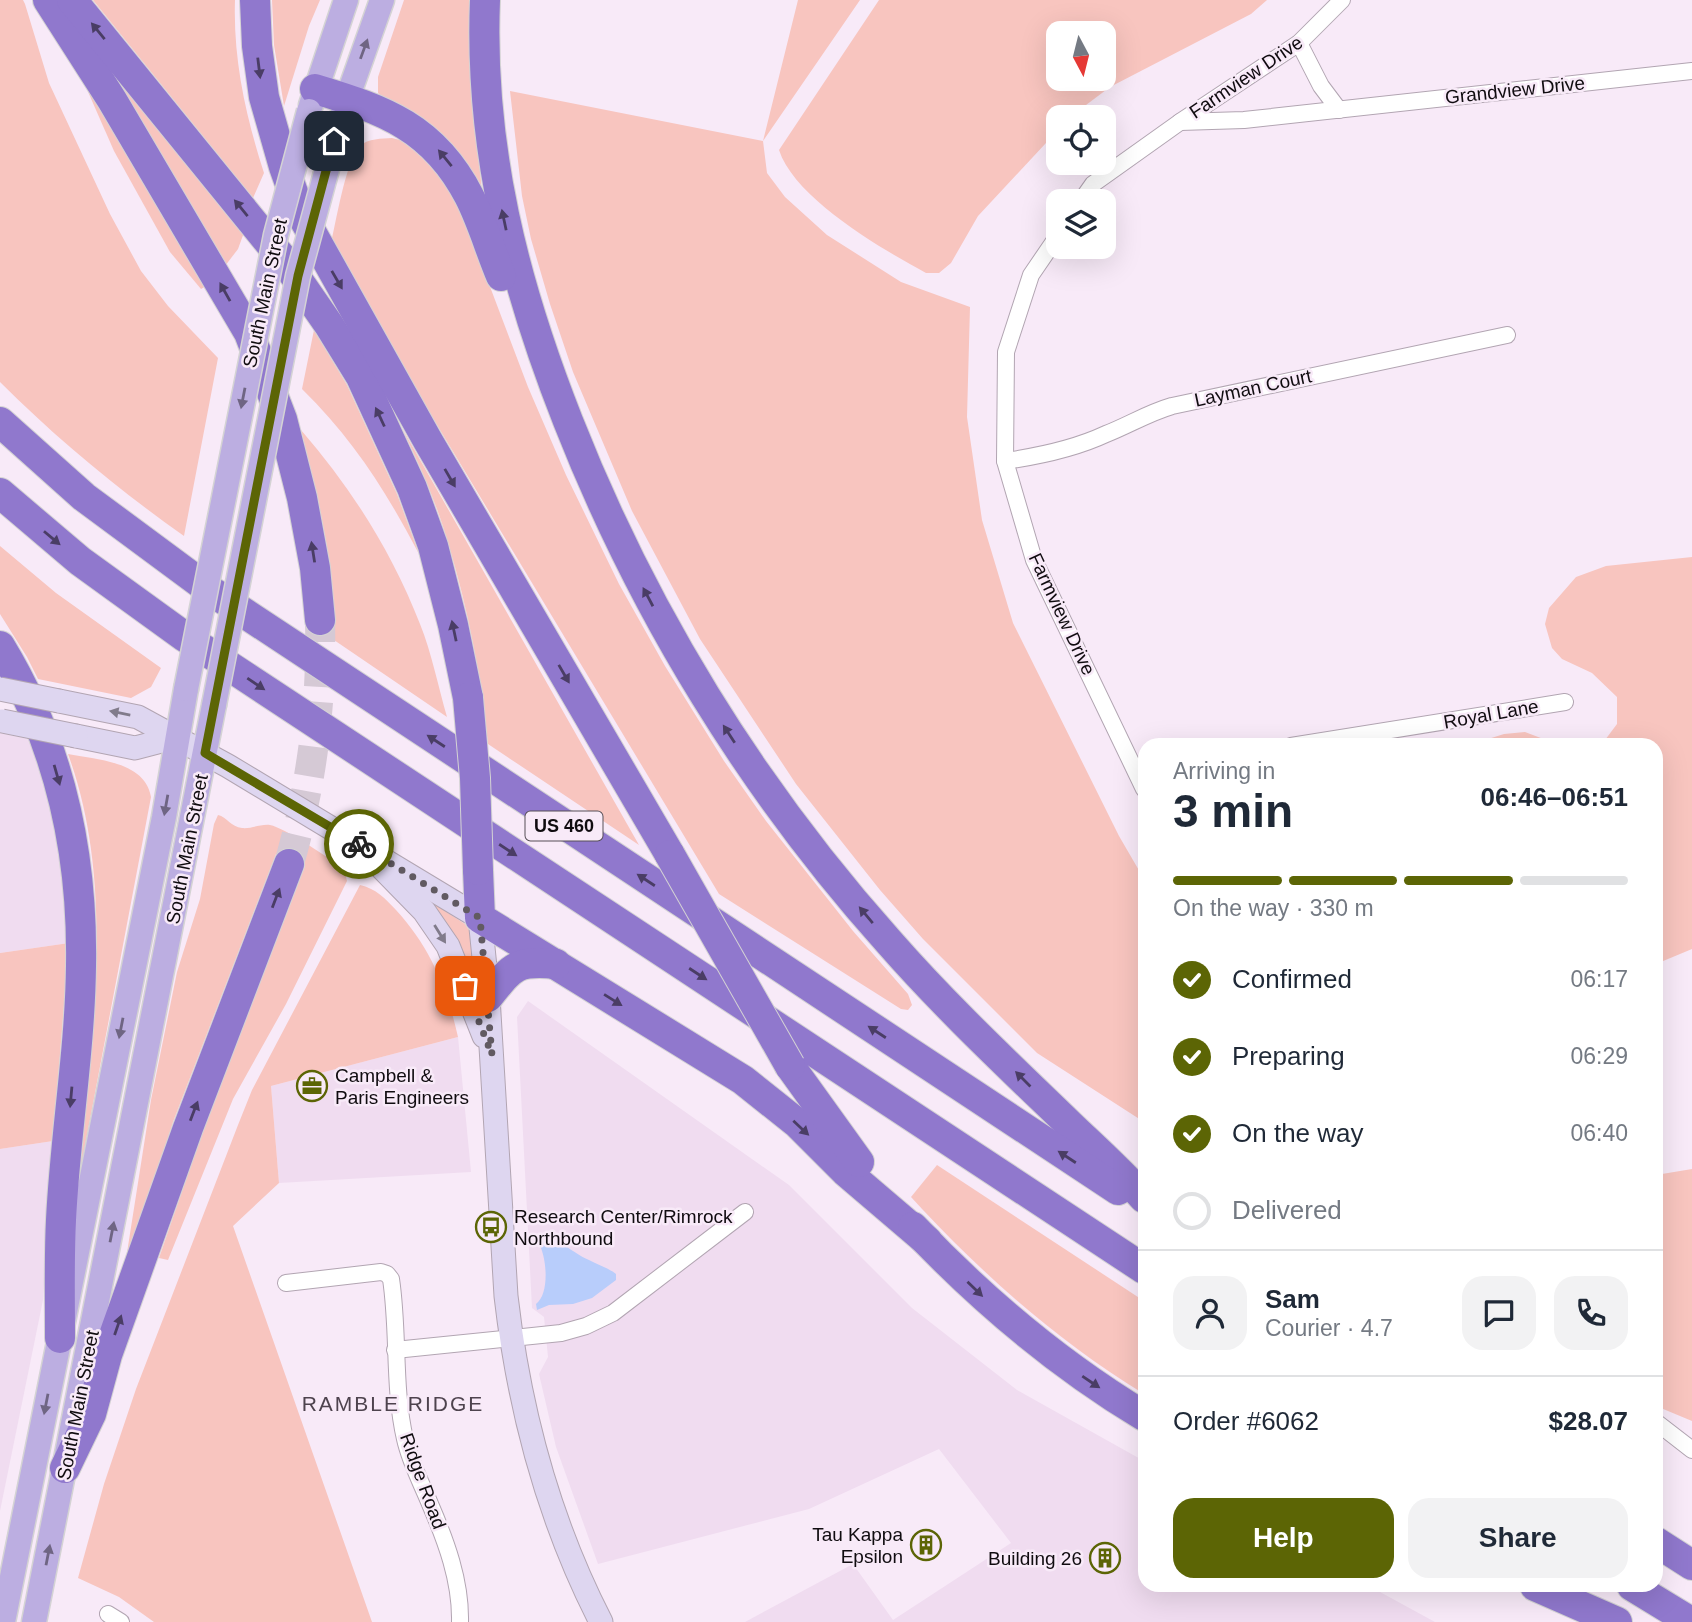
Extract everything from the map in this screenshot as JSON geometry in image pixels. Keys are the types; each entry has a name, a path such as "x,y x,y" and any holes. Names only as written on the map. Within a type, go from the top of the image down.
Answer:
{"highway":[{"path":"47,0 132,132 249,333 282,419 302,498 315,568 320,620"},
{"path":"72,0 286,263 361,377 412,488 433,546 468,698 480,918 743,1080 797,1123 845,1171 927,1241"},
{"path":"255,0 257,46 264,97 300,212 428,441 790,1066 867,1173 927,1241 978,1292 1031,1338 1086,1379 1138,1412"},
{"path":"485,0 486,93 499,195 521,289 551,379 591,479 654,608 711,705 781,809 868,918 914,969 1138,1192"},
{"path":"312,100 347,99 390,116 416,131 438,150 453,169 473,205 531,355 551,379"},
{"name":"US 460","path":"0,422 84,497 211,591 1138,1204"},
{"name":"US 460","path":"0,493 80,561 185,637 1138,1265"},
{"path":"0,646 37,717 57,772 70,824 78,877 81,968 61,1220 60,1338"},
{"path":"65,1468 91,1414 107,1355 188,1128 289,864"},
{"path":"488,998 510,970 533,962 556,964"},
{"path":"1663,1546 1692,1565"},
{"path":"1549,1592 1617,1622"},
{"path":"1642,1592 1691,1622"}],"main road":[{"name":"South Main Street","path":"3,1622 164,817 186,689 276,235 312,100 346,0"},
{"name":"South Main Street","path":"34,1622 298,276 332,147 382,0"},
{"path":"0,689 138,717 355,841 480,918 511,1338 522,1398 541,1471 575,1570 601,1622"},
{"path":"1,721 135,748 177,737"},
{"path":"355,841 414,899 438,930 457,964 492,1055"}],"street":[{"name":"Farmview Drive","path":"1089,189 1180,122 1299,43 1342,0"},
{"path":"1299,43 1321,86 1339,110"},
{"name":"Grandview Drive","path":"1180,122 1244,120 1692,71"},
{"name":"Farmview Drive","path":"1046,253 1031,275 1006,352 1005,461 1034,560 1138,773"},
{"name":"Layman Court","path":"1005,461 1070,448 1105,435 1147,414 1172,406 1507,335"},
{"name":"Royal Lane","path":"1341,738 1565,702"},
{"path":"395,1350 561,1333 600,1321 745,1212"},
{"name":"Ridge Road","path":"286,1283 381,1272 387,1274 392,1283 395,1350 407,1449 446,1545 460,1599 460,1622"},
{"path":"1663,1427 1692,1450"}],"shaded area":[{"path":"0,0 23,0 49,83 110,214 141,271 168,306 218,358 184,536 89,463 0,382"},
{"path":"60,0 246,227 238,249 225,266"},
{"path":"93,0 235,0 236,44 242,88 264,173 253,198"},
{"path":"272,0 320,0 284,106 274,45"},
{"path":"404,0 471,0 476,133 483,200 378,93 378,77"},
{"path":"798,0 860,0 763,141"},
{"path":"879,0 1267,0 1251,14 1116,84 1116,21 1046,21 1046,91 1105,91 1086,105 1046,105 1046,143 978,216 951,263 939,273 926,273 842,221 803,187 788,168 779,150"},
{"path":"78,69 206,286 201,289 170,252 114,151"},
{"path":"510,91 763,141 767,173 785,197 827,235 901,282 970,307 967,417 982,520 1013,623 1119,836 1138,869 1138,1118 1037,1053 923,939 880,890 796,784 700,639 632,511 573,372 531,239 522,196"},
{"path":"392,138 408,142 442,176 461,210 528,387 566,475 619,584 665,666 724,761 766,821 853,931 908,994 912,1005 908,1010 901,1009 719,894 330,247 345,179 355,154 360,146 367,142"},
{"path":"314,330 347,385 397,494 419,554 394,509 353,447 302,389"},
{"path":"402,428 639,845 488,744 482,693 462,592 444,528"},
{"path":"301,430 354,498 397,572 424,635 447,717 334,640 329,560"},
{"path":"0,546 56,593 161,668 151,687 131,698 38,679 0,614"},
{"path":"1692,557 1692,949 1663,961 1663,738 1606,738 1617,724 1617,697 1592,673 1562,659 1552,648 1545,624 1549,608 1576,577 1606,566"},
{"path":"1525,732 1541,738 1491,738 1504,734"},
{"path":"0,733 33,740 63,848 69,943 0,953"},
{"path":"68,754 130,769 147,785 151,797 74,1204 92,1035 96,920 93,864 84,808"},
{"path":"218,815 238,827 270,825 285,831 338,864 344,869 347,881 286,1004 233,1099 168,1260 159,1258 202,1133 305,866 276,854 173,1122 121,1291 151,1100 177,972 200,899"},
{"path":"360,885 384,898 396,910 428,954 443,985 458,1037 271,1086 279,1183 233,1226 372,1622 154,1622 119,1597 78,1578 104,1484 136,1389 252,1090"},
{"path":"414,891 465,924 472,935 478,1002"},
{"path":"69,943 53,1141 0,1149 0,953"},
{"path":"528,1001 789,1185 912,1308 1017,1390 1138,1458 1138,1592 1380,1592 1435,1622 745,1622 853,1564 893,1620 1011,1543 939,1449 809,1509 598,1564 556,1447 539,1374 548,1357 544,1317 532,1308 517,1017"},
{"path":"458,1037 471,1172 279,1183 271,1086"},
{"path":"53,1141 43,1300 0,1511 0,1149"},
{"path":"937,1165 1138,1297 1138,1390 1084,1354 1028,1310 974,1262 911,1197"},
{"path":"1692,1169 1692,1421 1663,1409 1663,1174"}],"water":[{"path":"542,1235 613,1272 616,1274 616,1280 592,1298 573,1304 549,1305 537,1310 536,1304 543,1292 546,1274 538,1242"}],"tunnel":[{"path":"289,864 304,804 314,743 320,620"}],"way so far":[{"path":"359,844 480,918 492,1055 465,986"}],"place":[{"name":"Campbell & Paris Engineers","path":"312,1086"},
{"name":"Research Center/Rimrock Northbound","path":"491,1227"},
{"name":"Tau Kappa Epsilon","path":"926,1545"},
{"name":"Building 26","path":"1105,1558"}],"district":[{"name":"RAMBLE RIDGE","path":"393,1403"}],"route":[{"path":"334,141 298,276 205,753 359,844"}]}
